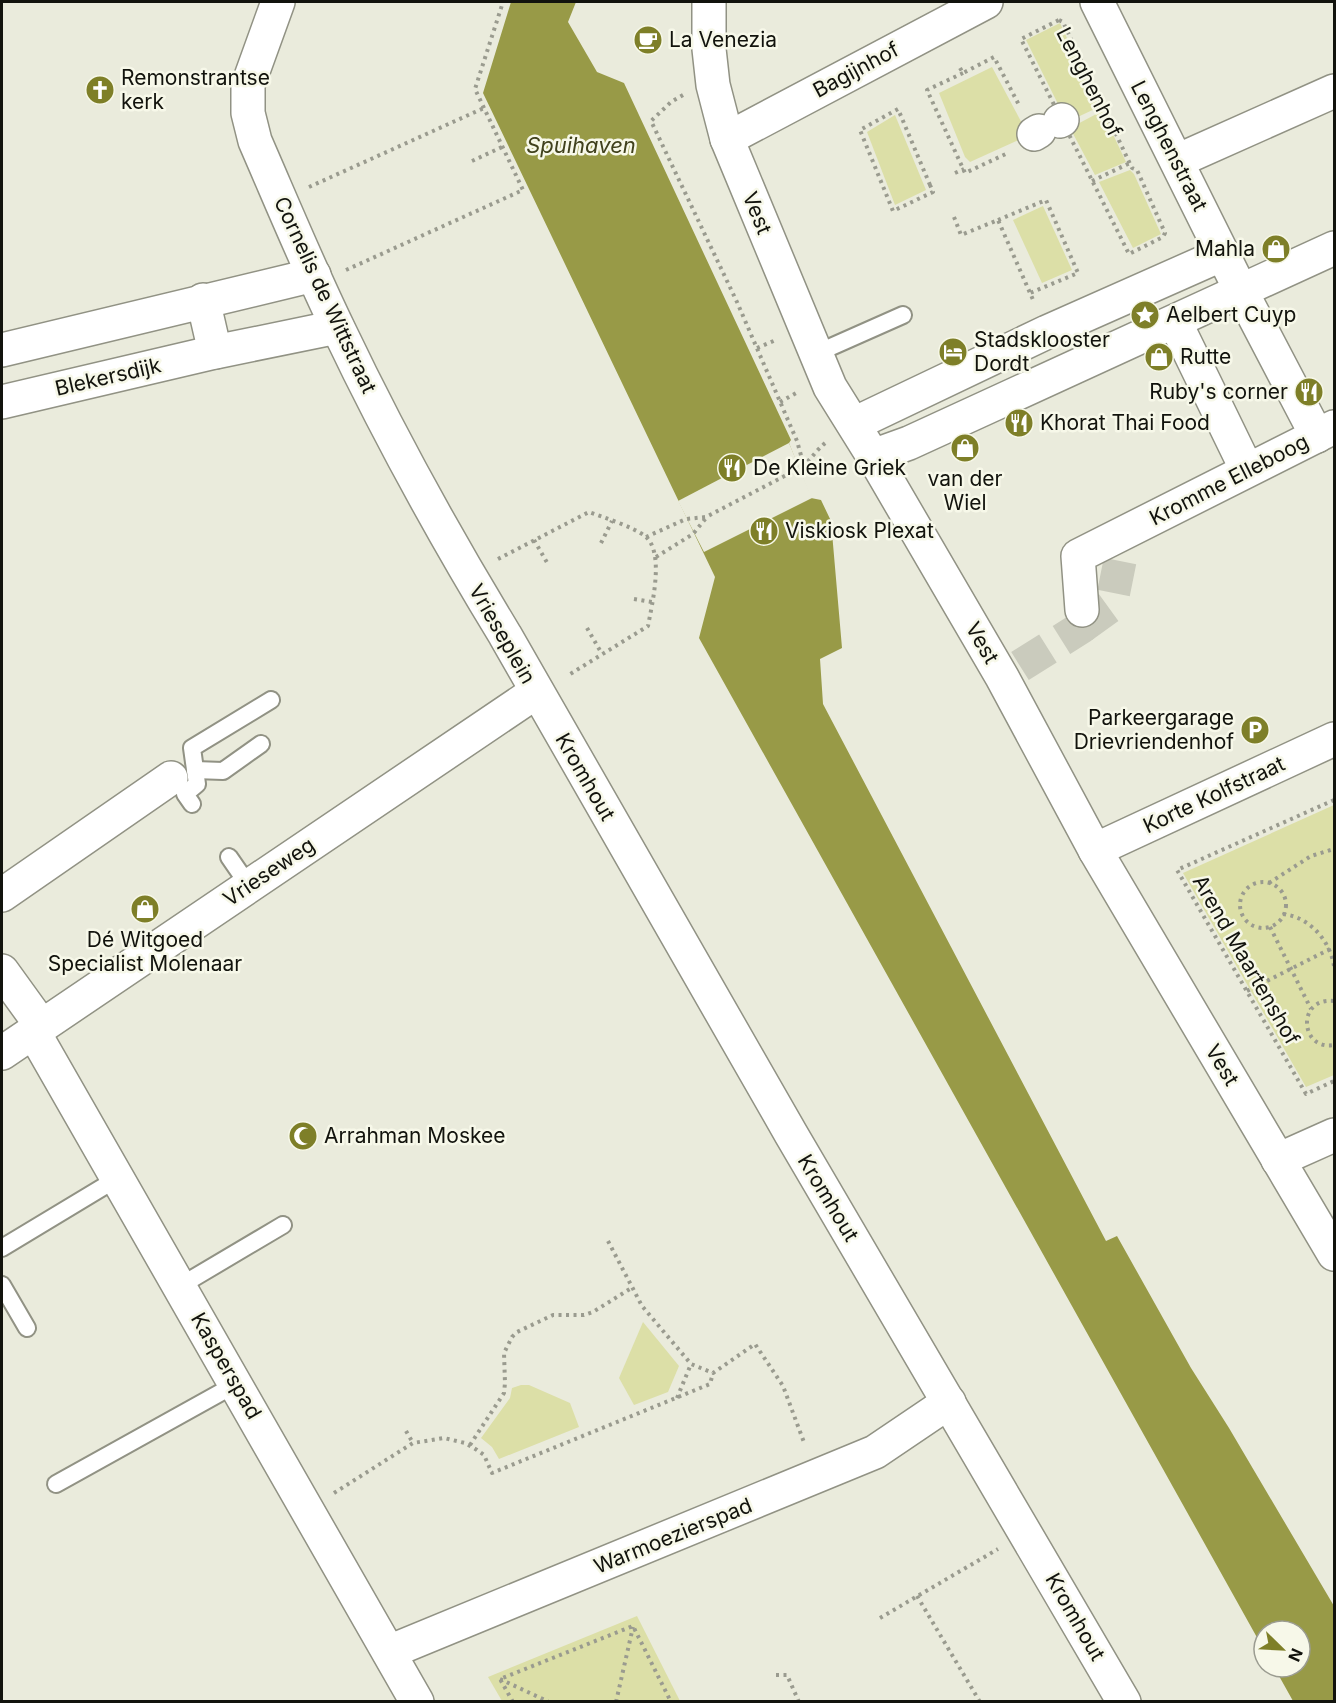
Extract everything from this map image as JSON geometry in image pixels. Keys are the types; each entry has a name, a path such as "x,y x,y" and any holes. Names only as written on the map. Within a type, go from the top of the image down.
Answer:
{"street":[{"name":"Cornelis de Wittstraat","path":"278,2 248,85 248,113 255,141 337,327 427,504 468,575"},
{"name":"Vest","path":"709,2 709,49 713,85 727,139 830,387 1011,672 1095,850 1335,1254"},
{"name":"Bagijnhof","path":"727,139 953,53 986,2"},
{"name":"Lenghenstraat","path":"1097,2 1241,291 1326,432"},
{"path":"1177,161 1335,91"},
{"path":"873,456 909,443 1335,248"},
{"path":"854,424 1047,332 1223,254"},
{"path":"2,350 203,300 316,278"},
{"path":"203,300 215,352"},
{"path":"1175,322 1246,470"},
{"name":"Blekersdijk","path":"2,402 215,352 337,327"},
{"name":"Kromme Elleboog","path":"1082,610 1078,556 1122,547 1246,470 1326,432"},
{"name":"Vrieseplein","path":"468,575 536,692"},
{"name":"Vrieseweg","path":"2,1053 536,692"},
{"name":"Kromhout","path":"536,692 791,1134 1124,1701"},
{"name":"Korte Kolfstraat","path":"1095,850 1335,739"},
{"path":"2,895 183,774"},
{"name":"Kasperspad","path":"2,970 37,1028 118,1178 417,1701"},
{"path":"1278,1160 1335,1135"},
{"name":"Warmoezierspad","path":"388,1652 875,1452 949,1402"}],"lane":[{"path":"815,354 903,315"},
{"path":"183,774 192,748 272,700"},
{"path":"183,774 223,771 261,744"},
{"path":"183,774 197,784 185,794 192,804"},
{"path":"229,857 249,886"},
{"path":"2,1248 118,1178"},
{"path":"180,1286 283,1225"},
{"path":"2,1285 27,1328"},
{"path":"56,1484 236,1384"}],"path":[{"path":"316,278 523,190 476,89 503,2"},
{"name":"Lenghenhof","path":"1059,20 1063,22 1132,168 1137,170 1165,233 1163,237 1129,254 1092,181 1048,126 1022,39 1059,20"},
{"path":"953,53 994,57 1048,126 1037,139 965,173 927,90 953,53"},
{"path":"706,517 693,534 656,557 646,537 687,519 706,517 804,466 797,441 737,302 651,121 670,102 713,85"},
{"path":"280,199 484,108"},
{"path":"898,109 932,184 933,192 893,211 860,130 898,109"},
{"path":"472,161 502,147"},
{"name":"Lenghenhof","path":"1092,181 1130,163"},
{"path":"955,172 964,169"},
{"path":"954,217 961,235 1046,200 1078,273 1030,293"},
{"path":"998,220 1047,332"},
{"name":"Vrieseplein","path":"468,575 589,512 646,537"},
{"path":"601,543 612,521"},
{"path":"534,540 549,566"},
{"name":"Vrieseplein","path":"536,692 648,626 656,557"},
{"path":"634,599 652,602"},
{"path":"587,628 602,654"},
{"name":"Arend Maartenshof","path":"1335,800 1177,870 1306,1094 1335,1081"},
{"path":"1269,883 1280,890 1286,904 1283,914 1276,923 1262,928 1248,922 1241,910 1240,902 1247,889 1253,884 1269,883 1311,856 1335,849"},
{"path":"1283,914 1304,920 1319,933 1335,966"},
{"path":"1270,927 1311,1009"},
{"path":"1246,991 1335,946"},
{"path":"1335,992 1334,1000 1319,1002 1311,1009 1306,1020 1310,1035 1321,1044 1335,1045"},
{"path":"608,1241 642,1306 691,1364 713,1373"},
{"path":"470,1445 504,1393 504,1353 517,1332 553,1315 584,1315 593,1312 633,1287"},
{"path":"308,1509 413,1443 444,1438 470,1445 484,1455 492,1473 710,1384 713,1373 755,1344 783,1386 816,1477"},
{"path":"677,1398 691,1364"},
{"path":"406,1431 413,1443"},
{"path":"880,1618 1025,1532"},
{"path":"917,1596 980,1701"},
{"path":"500,1679 633,1626"},
{"path":"616,1701 633,1626"},
{"path":"633,1626 671,1701"},
{"path":"776,1675 787,1675 799,1701"},
{"path":"500,1679 513,1701"},
{"path":"500,1679 549,1701"}],"green space":[{"path":"1060,23 1099,107 1067,122 1026,40"},
{"path":"992,67 1025,129 1021,139 970,162 965,157 939,93"},
{"path":"1102,111 1126,162 1095,175 1070,128"},
{"path":"895,115 926,190 895,205 867,132"},
{"path":"1130,170 1134,174 1161,234 1133,248 1099,182"},
{"path":"1043,206 1072,270 1042,283 1013,220"},
{"path":"1334,805 1334,1075 1306,1087 1183,873"},
{"path":"643,1322 679,1366 668,1392 634,1405 619,1378"},
{"path":"529,1385 570,1403 579,1427 499,1459 492,1447 481,1438 510,1398 512,1388"},
{"path":"637,1616 680,1701 502,1701 488,1677"}],"water":[{"name":"Spuihaven","path":"511,2 576,2 568,22 597,72 624,83 791,440 789,443 811,498 821,500 831,521 842,648 820,659 823,704 1106,1241 1117,1236 1191,1368 1334,1606 1334,1701 1293,1701 1281,1679 1312,1679 1312,1619 1252,1619 1252,1629 699,638 715,577 483,93"}],"pier":[{"path":"789,443 812,498 704,552 678,501"}],"tunnel":[{"path":"1082,627 1111,606 1120,561"},
{"path":"1020,666 1082,627 1082,610"}],"place":[{"name":"La Venezia","path":"648,40"},
{"name":"Remonstrantse kerk","path":"100,90"},
{"name":"Mahla","path":"1276,249"},
{"name":"Aelbert Cuyp","path":"1145,315"},
{"name":"Stadsklooster Dordt","path":"953,352"},
{"name":"Rutte","path":"1159,357"},
{"name":"Ruby's corner","path":"1309,392"},
{"name":"Khorat Thai Food","path":"1019,423"},
{"name":"van der Wiel","path":"965,448"},
{"name":"De Kleine Griek","path":"732,468"},
{"name":"Viskiosk Plexat","path":"764,531"},
{"name":"Parkeergarage Drievriendenhof","path":"1255,730"},
{"name":"Dé Witgoed Specialist Molenaar","path":"145,909"},
{"name":"Arrahman Moskee","path":"303,1136"}]}
